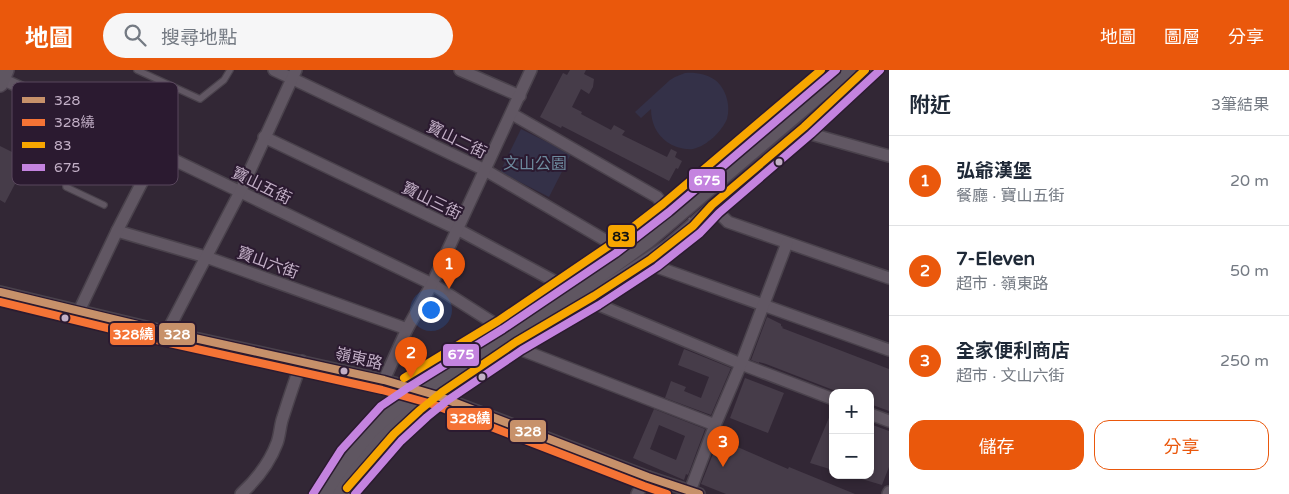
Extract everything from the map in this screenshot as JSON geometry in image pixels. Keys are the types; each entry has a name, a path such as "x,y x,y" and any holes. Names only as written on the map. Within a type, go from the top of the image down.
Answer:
{"main road":[{"path":"582,296 848,70"},
{"path":"327,494 346,465 383,422 582,296 669,247 808,127 868,70"},
{"path":"341,494 382,440 429,393"}],"street":[{"name":"寶山二街","path":"274,70 294,74 485,170 604,240 616,253"},
{"path":"460,70 520,96"},
{"path":"384,380 407,329 432,284 531,70"},
{"path":"167,332 240,192 294,74"},
{"path":"512,114 657,197 669,212"},
{"path":"811,134 889,156"},
{"name":"寶山三街","path":"264,137 457,229 582,296 741,364 829,397"},
{"name":"寶山五街","path":"178,162 432,284 503,329"},
{"path":"78,311 140,185"},
{"path":"719,213 728,222 889,278"},
{"name":"寶山六街","path":"117,231 206,257 407,329"},
{"path":"694,492 715,425 741,364 787,243"},
{"path":"657,267 889,350"},
{"name":"嶺東路","path":"0,292 167,332 384,380 429,393 694,492"},
{"path":"522,350 715,425"},
{"path":"241,494 250,486 261,471 277,442 281,421 302,361"},
{"path":"874,415 889,421"},
{"path":"637,494 648,476"}],"lane":[{"path":"137,70 163,82"},
{"path":"178,89 200,99 224,80 230,70"},
{"path":"313,494 340,450 381,406 429,393 522,350 582,296 616,253 669,212 836,70"},
{"path":"355,494 401,441 427,417 429,393 503,329 657,267 700,233 719,213 811,134 880,70"},
{"path":"66,185 66,187 104,205"}],"path":[{"path":"670,192 700,233"}],"green space":[{"path":"685,73 701,74 715,80 725,92 728,103 727,119 722,128 704,145 693,149 676,147 663,139 655,127 651,109 641,118 635,112 670,80"},
{"name":"文山公園","path":"521,129 571,154 549,197 500,172"}],"building":[{"path":"570,70 586,70 584,74 594,79 593,87 589,94 581,89 572,107 582,112 581,114 611,130 614,125 625,131 622,135 667,157 671,149 677,152 675,157 682,161 669,181 562,126 561,128 540,117 563,73 567,75"},
{"path":"0,146 12,152 12,185 14,185 5,203 0,200"},
{"path":"767,317 781,324 782,328 889,369 889,411 874,405 874,389 831,389 751,360"},
{"path":"684,349 731,368 711,415 665,398 671,381 686,387 684,391 701,398 709,377 678,365"},
{"path":"745,378 784,393 768,433 730,418"},
{"path":"654,409 705,429 688,475 686,474 684,480 633,458","holes":["659,425 685,436 676,460 650,449"]},
{"path":"829,418 829,469 810,463"},
{"path":"874,425 889,431 889,467 882,485 862,479 874,479"},
{"path":"719,439 788,469 789,467 855,494 726,494 701,484"}],"transit line":[{"name":"83","path":"404,378 498,321 610,245 663,204 821,70"},
{"name":"675","path":"313,494 341,450 381,406 503,329 616,253 669,212 836,70"},
{"name":"83","path":"347,488 394,434 442,392 516,342 594,296 651,259 693,226 712,205 804,127 865,70"},
{"name":"675","path":"355,494 401,441 448,400 522,350 599,305 657,267 700,233 719,213 811,134 880,70"},
{"name":"328","path":"0,292 167,332 384,380 435,395 648,477 699,494"},
{"name":"328繞","path":"0,302 165,342 382,390 432,404 667,494"}],"place":[{"name":"弘爺漢堡","path":"449,289"},
{"name":"7-Eleven","path":"411,378"},
{"name":"全家便利商店","path":"723,467"}]}
